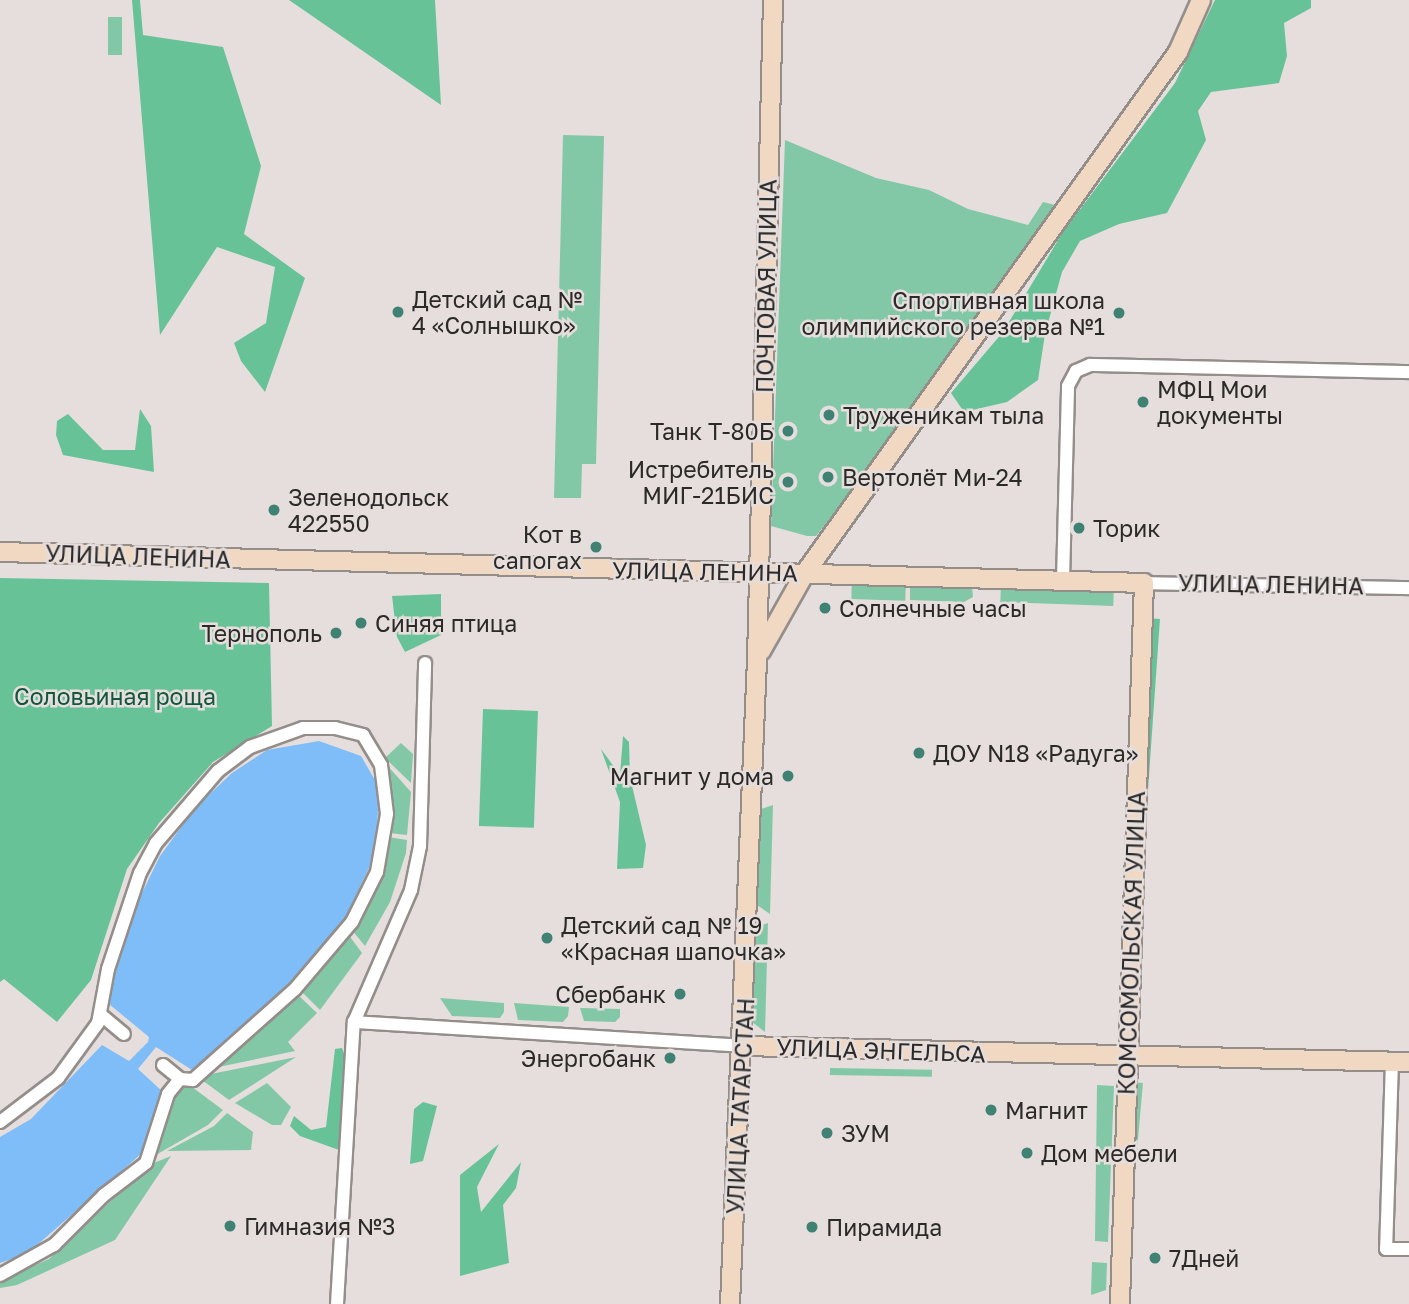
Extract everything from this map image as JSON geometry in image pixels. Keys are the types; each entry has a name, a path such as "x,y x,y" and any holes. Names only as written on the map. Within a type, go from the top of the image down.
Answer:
{"street":[{"name":"ПОЧТОВАЯ УЛИЦА","path":"760,573 773,0"},
{"path":"757,660 805,573 1178,52 1201,0"},
{"path":"1063,580 1068,386 1076,371 1090,365 1409,372"},
{"name":"УЛИЦА ЛЕНИНА","path":"0,552 1409,588"},
{"name":"УЛИЦА ТАТАРСТАН","path":"730,1304 743,1046 760,573"},
{"name":"КОМСОМОЛЬСКАЯ УЛИЦА","path":"1120,1304 1126,1057 1144,583"},
{"path":"337,1304 354,1022 411,890 420,846 425,663"},
{"path":"0,1122 58,1078 100,1014 108,969 140,873 156,843 218,771 250,747 303,728 335,728 363,735 382,765 387,814 377,872 352,922 295,989 193,1080 180,1079 163,1065"},
{"path":"100,1014 124,1034"},
{"name":"УЛИЦА ЭНГЕЛЬСА","path":"354,1022 743,1046 1400,1062"},
{"path":"1400,1062 1386,1249 1409,1249"},
{"path":"0,1275 54,1245 104,1195 146,1163 168,1094 180,1079"}],"green space":[{"path":"132,0 140,0 143,35 223,47 261,166 244,234 305,278 265,392 241,361 234,343 266,323 275,267 217,247 160,335"},
{"path":"289,0 435,0 441,105 318,20"},
{"path":"1215,0 1311,0 1311,8 1284,23 1287,56 1279,83 1211,92 1198,111 1206,140 1167,213 1119,224 1080,241 1062,272 1045,334 1038,380 1007,402 964,412 951,393 1003,332 1063,232 1175,83"},
{"path":"108,17 122,17 122,55 108,55"},
{"path":"563,135 604,136 596,464 582,464 581,498 554,498"},
{"path":"785,140 876,178 929,190 968,209 1028,225 1043,202 1059,206 816,536 771,526"},
{"path":"140,409 151,426 154,472 63,455 56,435 57,421 68,414 103,450 135,450"},
{"name":"Соловьиная роща","path":"0,578 269,583 272,726 213,762 159,823 127,869 91,980 57,1022 4,979 0,982"},
{"path":"852,579 906,581 905,601 851,599"},
{"path":"910,579 972,586 973,597 964,602 910,600"},
{"path":"1001,583 1114,587 1113,606 1000,602"},
{"path":"441,594 441,635 405,652 397,637 392,596"},
{"path":"1147,618 1160,619 1132,1024 1119,1023"},
{"path":"483,709 538,711 534,828 479,826"},
{"path":"623,736 629,742 630,777 646,845 643,868 617,869 620,802 601,749 620,775"},
{"path":"401,743 413,754 411,783 385,758"},
{"path":"386,764 411,792 407,835 389,833"},
{"path":"773,805 770,914 757,905 761,809"},
{"path":"388,837 407,840 406,853 390,902 365,946 351,929"},
{"path":"768,923 765,1032 752,1022 756,927"},
{"path":"348,934 362,953 320,1010 300,990 333,957"},
{"path":"297,994 317,1013 288,1042 295,1051 209,1069"},
{"path":"440,998 504,1003 504,1012 500,1018 452,1016"},
{"path":"514,1003 569,1007 568,1016 563,1022 518,1020"},
{"path":"580,1008 620,1009 620,1017 615,1022 584,1021"},
{"path":"342,1048 346,1059 339,1150 300,1136 290,1126 294,1116 311,1130 326,1127 335,1049"},
{"path":"296,1057 229,1100 202,1080 206,1075"},
{"path":"830,1068 932,1070 932,1077 830,1075"},
{"path":"1131,1082 1143,1083 1129,1239 1117,1238"},
{"path":"267,1083 291,1107 281,1125 272,1125 235,1103"},
{"path":"1097,1085 1114,1086 1108,1242 1095,1241"},
{"path":"184,1087 192,1087 223,1110 208,1125 154,1156 175,1097"},
{"path":"423,1102 437,1106 423,1161 410,1164 414,1109"},
{"path":"227,1113 253,1132 251,1150 167,1151 214,1126"},
{"path":"499,1144 477,1187 481,1212 521,1162 516,1188 503,1205 509,1263 460,1276 460,1175"},
{"path":"171,1156 115,1240 17,1285 0,1288 0,1281 49,1259 149,1165"},
{"path":"1092,1262 1107,1263 1106,1290 1091,1295"}],"water":[{"path":"319,741 361,756 379,787 376,853 338,933 268,1006 192,1070 156,1047 138,1069 163,1092 142,1153 28,1253 0,1263 0,1137 31,1119 102,1045 129,1061 148,1042 149,1037 109,1004 108,998 127,924 160,856 196,807 232,773 267,750"}],"place":[{"name":"Детский сад № 4 «Солнышко»","path":"398,312"},
{"name":"Спортивная школа олимпийского резерва №1","path":"1119,313"},
{"name":"МФЦ Мои документы","path":"1143,402"},
{"name":"Труженикам тыла","path":"829,415"},
{"name":"Танк Т-80Б","path":"788,431"},
{"name":"Вертолёт Ми-24","path":"828,477"},
{"name":"Истребитель МИГ-21БИС","path":"788,482"},
{"name":"Зеленодольск 422550","path":"274,510"},
{"name":"Торик","path":"1079,528"},
{"name":"Кот в сапогах","path":"596,547"},
{"name":"Солнечные часы","path":"825,608"},
{"name":"Синяя птица","path":"361,623"},
{"name":"Тернополь","path":"336,633"},
{"name":"ДОУ N18 «Радуга»","path":"919,753"},
{"name":"Магнит у дома","path":"788,776"},
{"name":"Детский сад № 19 «Красная шапочка»","path":"547,938"},
{"name":"Сбербанк","path":"680,994"},
{"name":"Энергобанк","path":"670,1058"},
{"name":"Магнит","path":"991,1110"},
{"name":"ЗУМ","path":"827,1133"},
{"name":"Дом мебели","path":"1027,1153"},
{"name":"Гимназия №3","path":"230,1226"},
{"name":"Пирамида","path":"812,1227"},
{"name":"7Дней","path":"1155,1258"}]}
